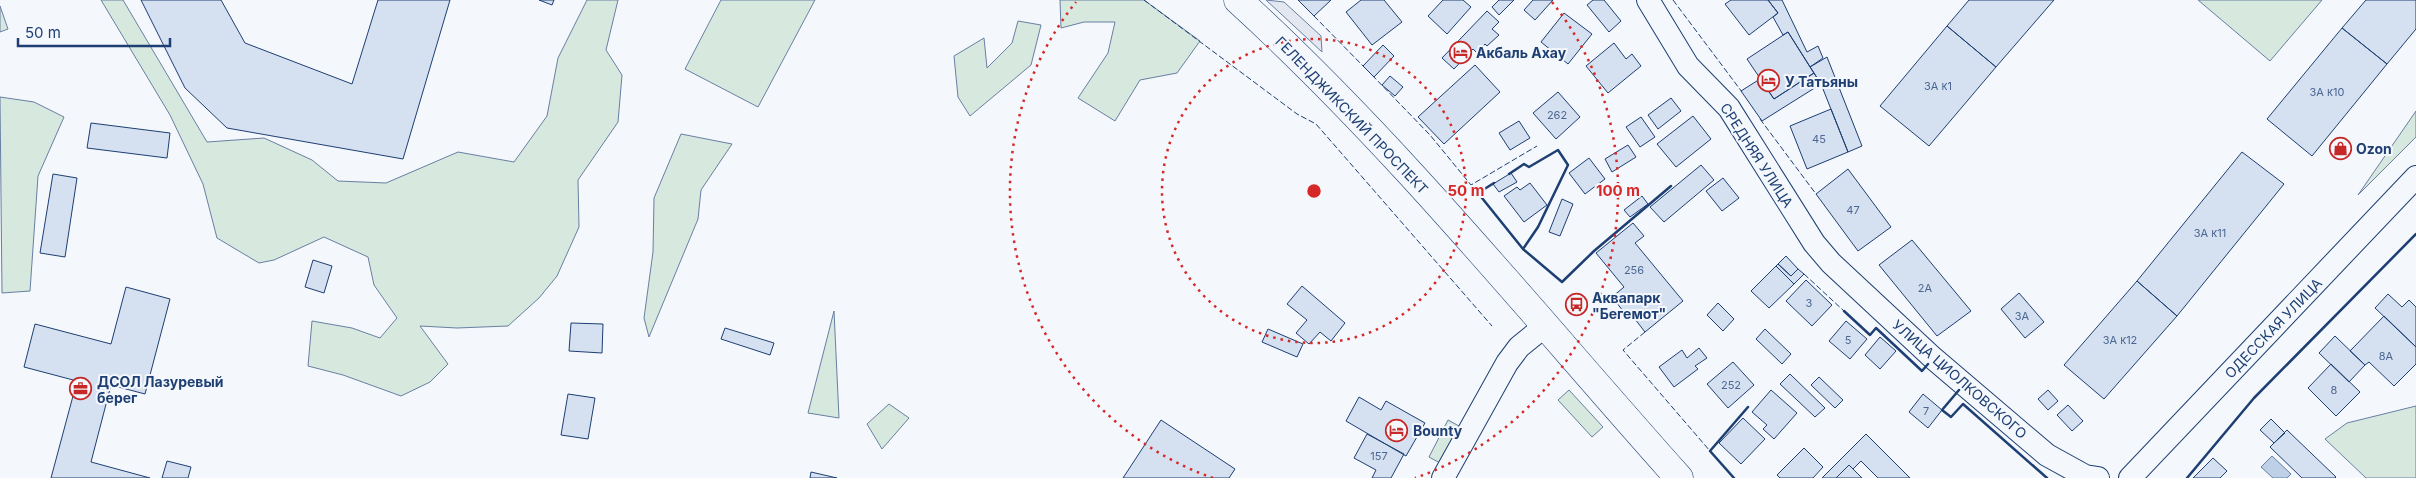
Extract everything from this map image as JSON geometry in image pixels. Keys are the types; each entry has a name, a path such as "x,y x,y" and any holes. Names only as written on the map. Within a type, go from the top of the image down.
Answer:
{"main road":[{"name":"ГЕЛЕНДЖИКСКИЙ ПРОСПЕКТ","path":"1238,0 1310,68 1365,126 1679,478"}],"street":[{"name":"СРЕДНЯЯ УЛИЦА","path":"1648,0 1688,66 1729,108 1814,243 1831,263"},
{"name":"ОДЕССКАЯ УЛИЦА","path":"2130,478 2416,177"},
{"name":"УЛИЦА ЦИОЛКОВСКОГО","path":"1831,263 1933,358 2047,454 2085,476 2098,478"},
{"path":"1443,478 1507,363 1519,347 1545,326"}],"shaded area":[{"path":"101,0 123,0 207,142 264,138 312,160 338,181 386,183 458,152 514,162 547,116 558,58 587,0 618,0 606,50 622,75 618,122 578,180 579,227 557,276 539,298 508,326 457,328 420,326 448,364 430,382 401,396 343,375 308,366 312,321 352,328 380,338 397,318 374,285 368,257 324,237 274,260 259,263 217,238 203,184 170,115"},
{"path":"721,0 815,0 758,107 685,69"},
{"path":"1060,0 1144,0 1200,41 1177,73 1140,80 1115,121 1078,98 1108,53 1115,22 1084,22 1061,28"},
{"path":"1266,0 1284,2 1321,36 1322,52"},
{"path":"2198,0 2322,0 2270,61"},
{"path":"0,6 8,29 0,32"},
{"path":"1018,21 1041,25 1031,65 970,116 958,97 954,56 984,38 987,68 1012,43"},
{"path":"0,97 34,102 64,117 38,176 30,291 2,293"},
{"path":"2416,111 2416,137 2358,195"},
{"path":"681,134 732,144 701,190 698,219 649,337 644,318 653,252 654,198"},
{"path":"834,311 839,418 808,413"},
{"path":"1569,390 1603,427 1592,437 1558,400"},
{"path":"889,404 909,418 882,449 867,424"},
{"path":"2416,406 2416,478 2366,478 2325,439 2347,423"},
{"path":"1448,420 1459,426 1440,463 1429,457"}],"water":[{"path":"2272,456 2291,474 2287,478 2273,478 2261,467"}],"building":[{"path":"141,0 221,0 245,43 352,84 378,0 450,0 403,159 227,128 185,88"},
{"path":"539,0 554,0 552,5"},
{"path":"1298,0 1331,0 1314,16"},
{"path":"1361,0 1384,0 1402,22 1372,45 1346,12"},
{"path":"1443,0 1463,0 1471,7 1447,34 1428,16"},
{"path":"1499,0 1514,0 1499,15 1492,7"},
{"path":"1533,0 1553,0 1535,20 1524,10"},
{"path":"1593,0 1604,0 1621,21 1609,32 1587,5"},
{"path":"1731,0 1768,0 1778,13 1749,35 1725,4"},
{"path":"1768,0 1782,0 1807,52 1818,46 1823,58 1810,67 1788,32 1783,35 1773,17 1778,13"},
{"path":"1969,0 2054,0 1996,67 1947,26"},
{"path":"2366,0 2416,0 2416,29 2387,64 2342,28"},
{"path":"1487,11 1499,22 1492,29 1499,35 1487,46 1485,44 1477,53 1473,49 1454,69 1442,58"},
{"path":"1564,13 1592,34 1568,64 1541,42"},
{"path":"1947,26 1996,67 1929,146 1880,106"},
{"path":"2342,28 2387,64 2312,156 2267,119"},
{"path":"1788,32 1814,73 1774,99 1747,59"},
{"path":"1614,43 1626,59 1632,54 1641,66 1608,93 1586,66"},
{"path":"1383,45 1394,56 1374,77 1363,66"},
{"path":"1827,57 1862,146 1848,152 1821,84 1810,67"},
{"path":"1475,65 1500,92 1444,144 1418,117"},
{"path":"1814,73 1821,84 1762,121 1741,91 1760,79 1774,99"},
{"path":"1390,76 1403,87 1395,96 1382,85"},
{"path":"1558,92 1580,117 1556,139 1533,113"},
{"path":"1671,98 1681,111 1658,129 1648,115"},
{"path":"1831,109 1848,152 1807,169 1790,126"},
{"path":"1693,116 1711,139 1676,167 1657,144"},
{"path":"1641,117 1655,137 1640,147 1626,127"},
{"path":"1519,121 1530,138 1510,150 1499,133"},
{"path":"91,123 170,133 167,158 87,148"},
{"path":"1628,145 1636,157 1612,172 1605,159"},
{"path":"2242,152 2284,184 2177,316 2137,281"},
{"path":"1589,158 1605,179 1585,194 1569,173"},
{"path":"1701,165 1714,180 1664,222 1650,207"},
{"path":"1848,169 1891,227 1858,251 1816,194"},
{"path":"1511,173 1517,182 1499,192 1493,184"},
{"path":"53,174 77,178 65,257 40,253"},
{"path":"1723,178 1739,198 1722,211 1706,191"},
{"path":"1530,183 1547,205 1524,222 1504,196 1517,187 1520,190"},
{"path":"1642,196 1648,204 1630,217 1624,210"},
{"path":"1562,199 1573,204 1560,236 1549,232"},
{"path":"1633,223 1644,236 1635,243 1683,301 1645,332 1631,314 1627,316 1612,297 1624,287 1596,253"},
{"path":"1912,240 1971,311 1937,336 1879,265"},
{"path":"1786,256 1798,269 1791,276 1778,264"},
{"path":"313,260 332,266 324,293 305,287"},
{"path":"1778,264 1791,276 1798,269 1804,274 1794,284 1776,266"},
{"path":"1776,266 1794,284 1769,308 1751,291"},
{"path":"1806,280 1832,305 1812,326 1786,301"},
{"path":"2137,281 2177,316 2104,399 2064,365"},
{"path":"1302,286 1345,323 1331,341 1320,332 1309,344 1296,333 1307,320 1287,304"},
{"path":"126,287 170,299 145,394 111,385 91,462 150,478 51,478 77,381 24,367 35,324 111,344"},
{"path":"2019,293 2044,322 2025,338 2001,309"},
{"path":"2388,294 2402,307 2409,300 2416,307 2416,347 2375,308"},
{"path":"1718,303 1734,319 1723,331 1707,315"},
{"path":"2384,316 2416,347 2416,364 2394,386 2369,362 2365,365 2350,351"},
{"path":"1846,321 1867,339 1850,359 1829,341"},
{"path":"571,323 603,324 602,353 569,351"},
{"path":"725,328 774,343 770,355 721,339"},
{"path":"1268,329 1303,344 1297,357 1262,342"},
{"path":"1765,329 1791,354 1782,364 1756,339"},
{"path":"2335,336 2365,365 2349,382 2319,353"},
{"path":"1880,337 1896,351 1880,369 1865,355"},
{"path":"1699,348 1707,358 1695,366 1698,369 1674,387 1659,367 1682,350 1687,358"},
{"path":"1733,362 1754,385 1728,408 1707,384"},
{"path":"2331,364 2360,392 2336,416 2308,388"},
{"path":"1790,374 1825,408 1815,417 1780,384"},
{"path":"1819,377 1843,400 1835,408 1811,385"},
{"path":"1771,390 1797,413 1774,439 1763,429 1767,425 1752,412"},
{"path":"2048,390 2058,401 2048,410 2038,399"},
{"path":"568,394 595,398 588,439 561,435"},
{"path":"1923,394 1942,410 1928,428 1909,412"},
{"path":"1359,397 1381,410 1386,401 1425,423 1406,456 1346,421"},
{"path":"2068,405 2083,421 2072,431 2057,415"},
{"path":"1743,418 1765,439 1741,464 1719,443"},
{"path":"2271,419 2285,433 2274,443 2260,430"},
{"path":"1161,420 1235,469 1229,478 1123,478"},
{"path":"2287,430 2336,477 2302,478 2270,447"},
{"path":"1367,434 1404,454 1391,478 1372,478 1376,470 1354,458"},
{"path":"1866,434 1910,478 1878,478 1861,461 1853,469 1849,465 1836,478 1822,478"},
{"path":"1804,448 1823,467 1813,478 1780,478 1777,475"},
{"path":"2213,458 2227,471 2220,478 2193,478"},
{"path":"167,461 191,467 188,478 162,478"},
{"path":"1849,465 1862,478 1836,478"},
{"path":"811,472 837,478 810,478"}],"fence":[{"path":"1144,0 1297,114 1316,124 1492,326"},
{"path":"1673,0 1742,92"},
{"path":"1314,16 1365,68"},
{"path":"1372,75 1430,135 1471,185 1537,146"},
{"path":"1760,119 1816,194"},
{"path":"1804,274 1844,311"},
{"path":"1645,332 1623,350 1710,451"}],"wall":[{"path":"1509,174 1524,164 1529,167 1558,150 1568,165 1538,227 1523,249"},
{"path":"1494,183 1478,193 1523,249 1562,282 1594,251 1671,186"},
{"path":"2187,478 2254,398 2416,234"},
{"path":"1844,311 1870,335 1876,328 1922,371 1928,364"},
{"path":"1959,390 1942,410 1951,417 1963,404 2047,478"},
{"path":"1734,478 1710,451 1748,407"}],"place":[{"name":"Акбаль Ахау","path":"1460,52"},
{"name":"У Татьяны","path":"1769,81"},
{"name":"Ozon","path":"2340,148"},
{"name":"Аквапарк \"Бегемот\"","path":"1576,305"},
{"name":"ДСОЛ Лазуревый берег","path":"81,389"},
{"name":"Bounty","path":"1397,430"}]}
